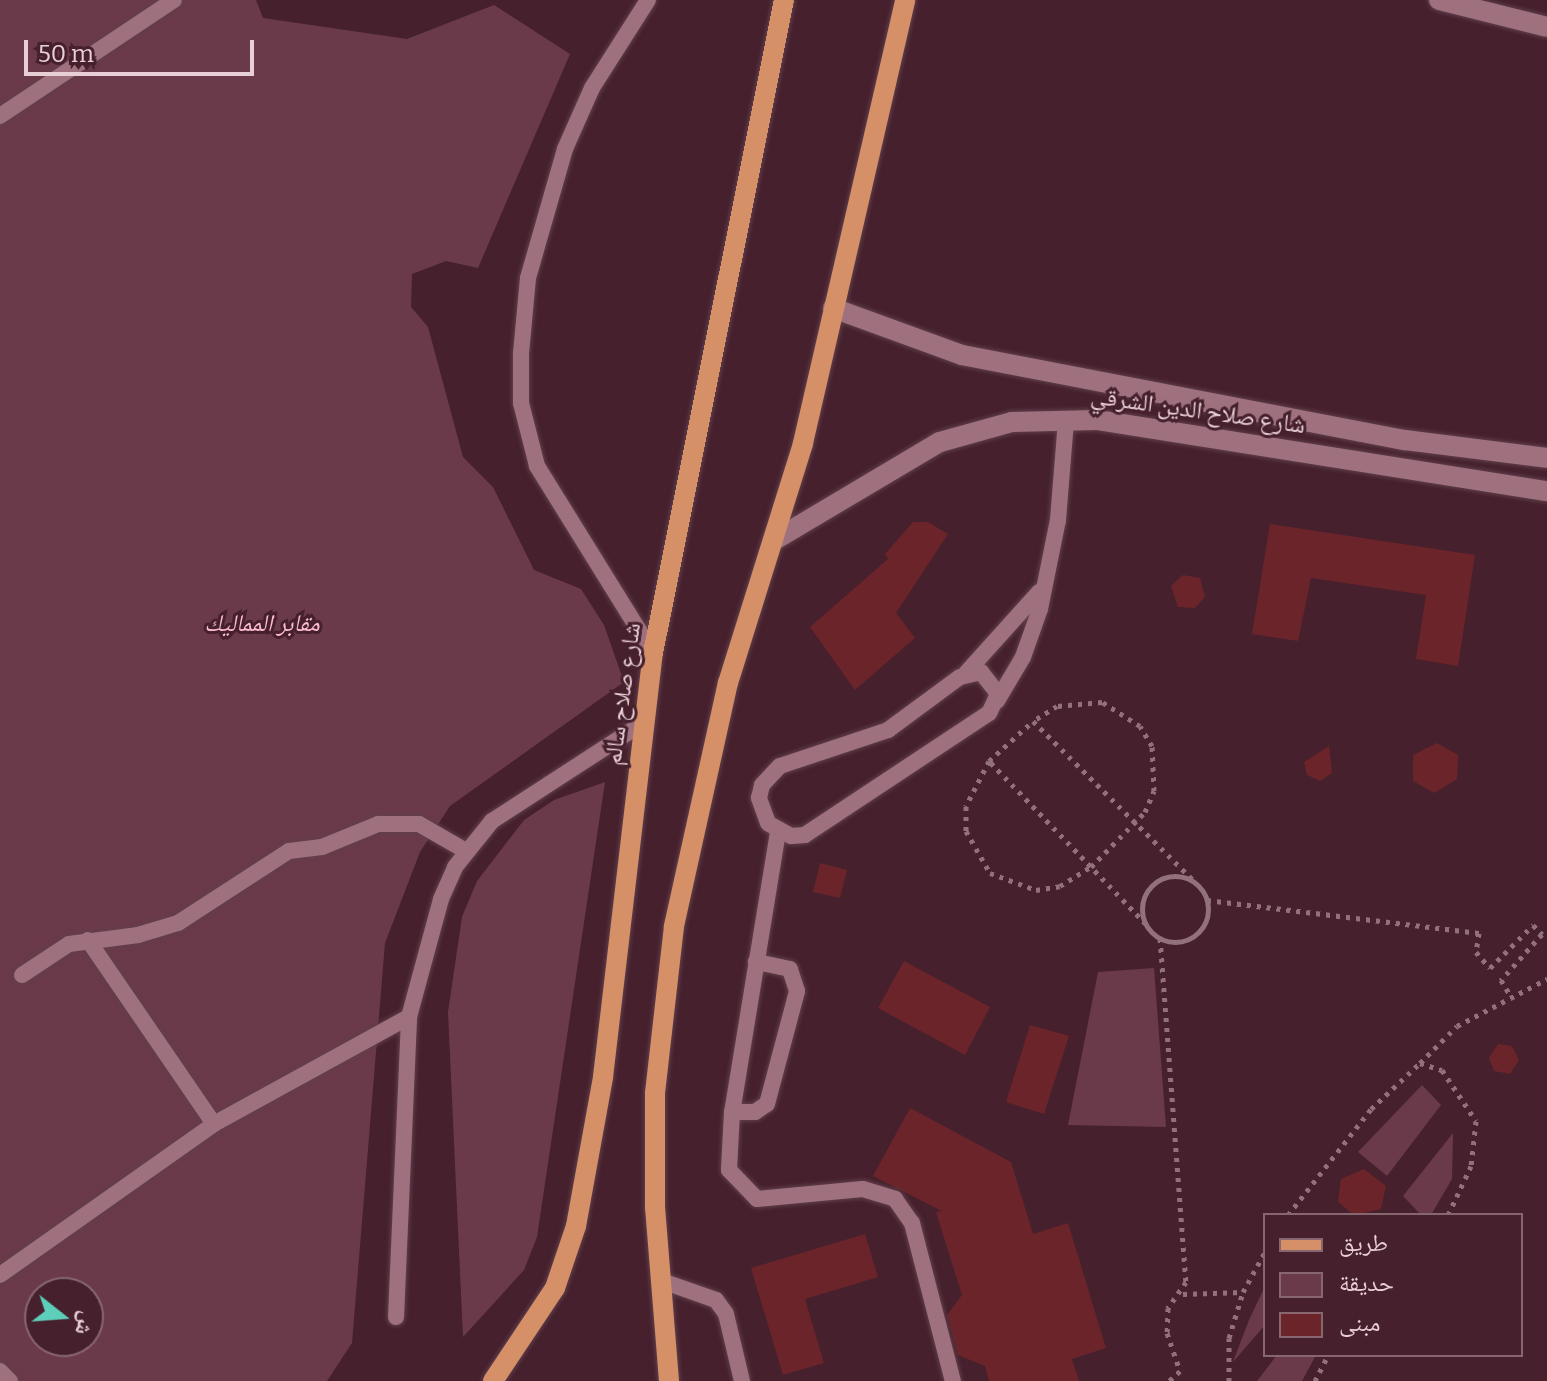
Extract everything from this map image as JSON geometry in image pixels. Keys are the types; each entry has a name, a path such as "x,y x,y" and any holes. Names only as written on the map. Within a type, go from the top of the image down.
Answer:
{"main road":[{"name":"شارع صلاح سالم","path":"493,1381 555,1288 576,1226 603,1077 653,653 784,0"},
{"path":"669,1381 659,1280 655,1093 674,926 728,683 793,484 905,0"},
{"path":"1439,0 1547,27"},
{"name":"شارع صلاح الدين الشرقي","path":"833,308 962,355 1405,440 1547,458"},
{"name":"شارع صلاح الدين الشرقي","path":"773,541 940,442 1012,422 1066,420 1547,491"}],"lane":[{"path":"0,116 174,0"},
{"path":"648,0 592,88 565,149 528,278 521,354 521,403 537,466 653,653"},
{"path":"1045,584 1010,632 966,673 888,730 769,774 759,798 768,823 778,832 805,835 989,713 1023,657 1045,584 1058,520 1066,420"},
{"path":"966,673 981,672 993,680 997,701"},
{"path":"396,1317 409,1017 441,899 466,851 520,800 643,723"},
{"path":"22,975 69,944 178,923 289,851 322,847 378,824 419,824 466,851"},
{"path":"778,832 732,1112 729,1170 745,1193 771,1201 875,1190 905,1210 953,1381"},
{"path":"88,940 214,1124"},
{"path":"732,1112 755,1112 767,1104 797,991 790,969 756,962"},
{"path":"0,1275 214,1124 409,1017"},
{"path":"659,1280 716,1300 726,1314 742,1381"},
{"path":"0,1371 10,1381"}],"path":[{"path":"1079,701 1123,711 1140,726 1157,768 1154,791 1135,823 1091,867 1060,886 1036,890 990,873 966,831 966,806 989,761 1033,721 1079,701"},
{"path":"989,761 1160,938 1180,941 1199,932 1207,900 1194,881 1033,721"},
{"path":"1146,924 1142,904 1152,885 1172,876 1194,881"},
{"path":"1207,900 1479,933 1476,952 1490,968 1533,925 1542,934 1501,980 1510,995"},
{"path":"1160,938 1183,1294"},
{"path":"1290,1213 1371,1109 1457,1026 1510,995 1547,979"},
{"path":"1420,1063 1442,1070 1476,1121 1471,1166 1449,1213"},
{"path":"1229,1381 1225,1363 1243,1292 1263,1256"},
{"path":"1169,1381 1180,1371 1167,1333 1171,1295 1243,1292"},
{"path":"1315,1381 1327,1357"}],"green space":[{"name":"مقابر المماليك","path":"0,0 256,0 263,18 407,39 494,5 570,54 478,268 446,261 412,274 411,307 428,327 463,457 493,487 534,570 581,589 604,625 624,682 450,806 420,852 385,943 352,1343 327,1381 0,1381"},
{"path":"605,782 537,1237 524,1270 463,1337 448,1012 462,917 477,881 524,820 554,800"},
{"path":"1154,968 1166,1127 1068,1125 1098,972"},
{"path":"1422,1085 1441,1105 1387,1176 1358,1152"},
{"path":"1453,1133 1452,1179 1432,1213 1419,1213 1403,1196"},
{"path":"1263,1290 1263,1327 1233,1362"},
{"path":"1275,1357 1315,1357 1302,1381 1257,1381"}],"building":[{"path":"913,522 928,522 948,534 896,613 915,638 855,690 810,627 888,559 885,554"},
{"path":"1270,524 1475,555 1458,666 1416,659 1426,595 1311,578 1298,641 1252,634"},
{"path":"1183,575 1200,578 1205,597 1195,608 1178,607 1171,586"},
{"path":"1437,743 1458,755 1457,779 1434,793 1413,781 1413,755"},
{"path":"1329,746 1332,773 1320,781 1307,775 1304,762"},
{"path":"820,863 847,870 840,898 813,892"},
{"path":"904,961 990,1007 965,1055 878,1008"},
{"path":"1030,1025 1069,1036 1044,1114 1006,1102"},
{"path":"1498,1044 1512,1046 1519,1060 1510,1074 1494,1071 1489,1058"},
{"path":"910,1108 1011,1162 1033,1234 1068,1223 1106,1348 1072,1359 1079,1381 989,1381 985,1366 958,1355 947,1315 962,1295 936,1212 942,1211 873,1176"},
{"path":"1364,1169 1386,1186 1381,1209 1352,1213 1338,1202 1341,1179"},
{"path":"865,1234 878,1277 805,1299 824,1363 783,1375 751,1268"}]}
